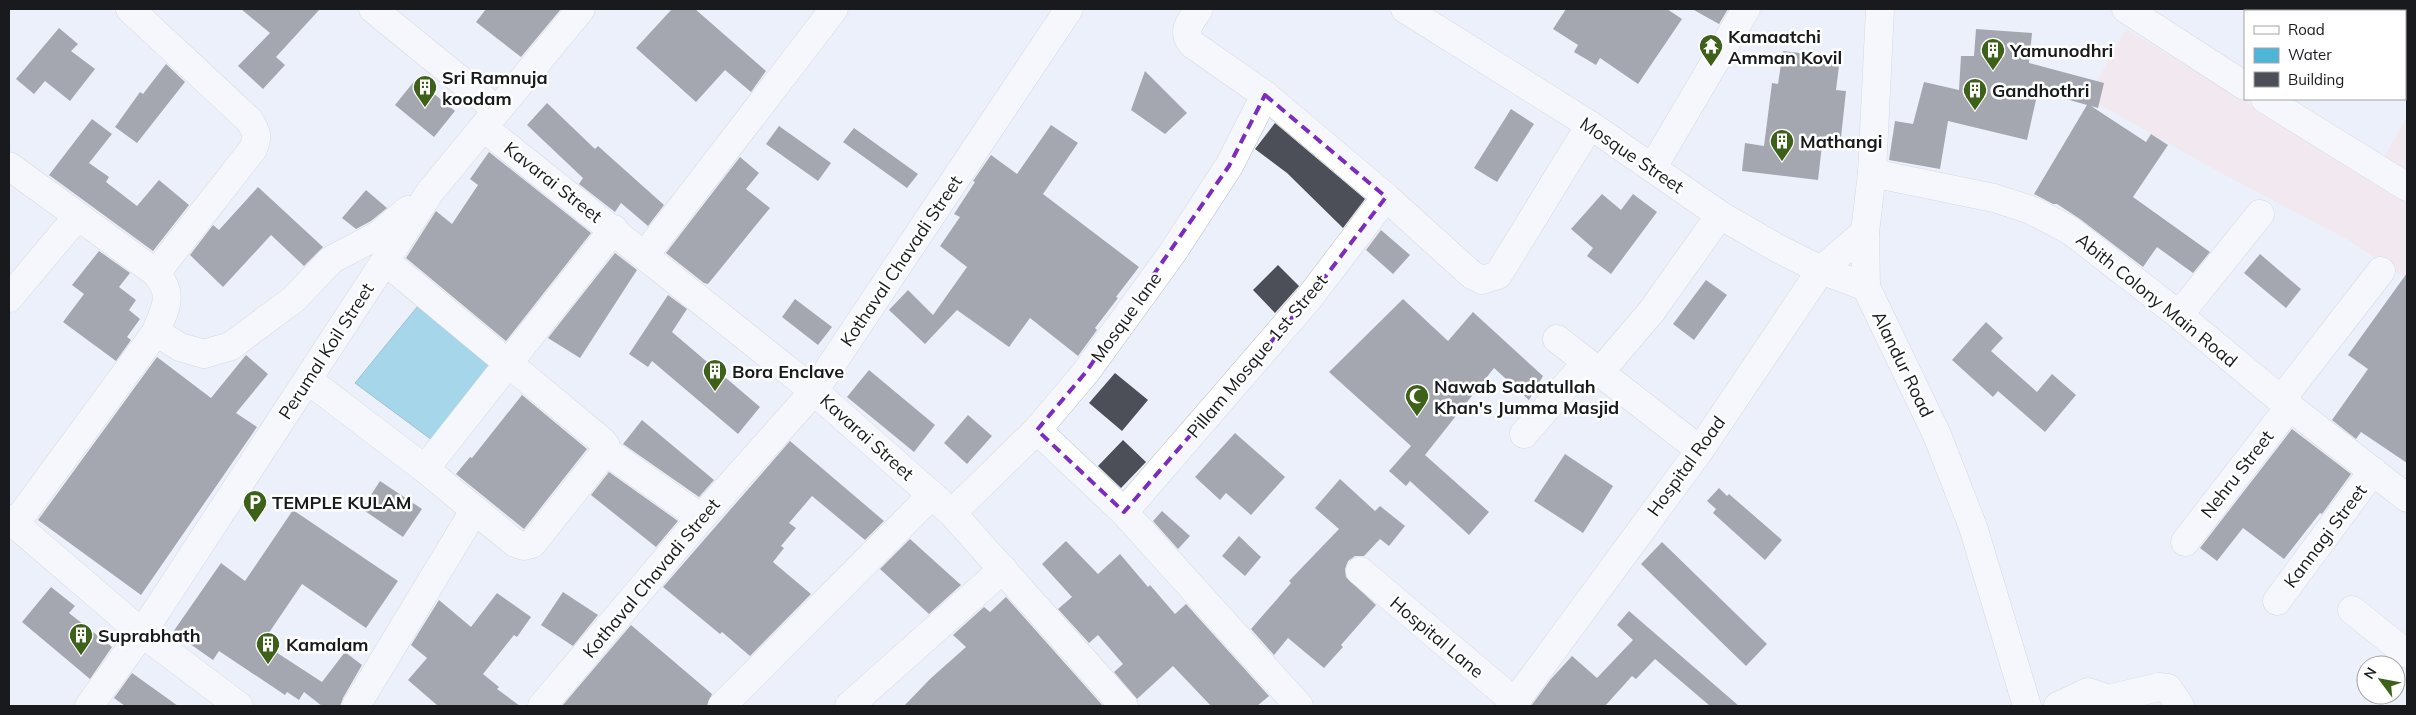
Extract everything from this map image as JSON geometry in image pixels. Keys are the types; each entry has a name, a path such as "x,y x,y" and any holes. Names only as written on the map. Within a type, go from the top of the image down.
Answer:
{"street":[{"path":"130,9 248,120 256,131 258,139 253,150 156,273"},
{"name":"Perumal Koil Street","path":"89,706 142,633 430,192 581,9"},
{"path":"645,255 834,9"},
{"name":"Kothaval Chavadi Street","path":"542,706 701,518 814,391 1070,9"},
{"path":"1199,9 1186,31 1187,38 1192,44 1265,96 1386,197 1472,275 1482,280 1498,275 1590,125"},
{"name":"Mosque Street","path":"1405,9 1590,125 1720,215 1777,248 1821,270 1866,287"},
{"path":"1653,167 1746,9"},
{"name":"Alandur Road","path":"1880,9 1872,173 1866,232 1866,287 1937,435 1973,527 2027,706"},
{"path":"2126,9 2244,85"},
{"name":"Kavarai Street","path":"375,10 491,119 614,229 814,391 952,512 1124,706"},
{"name":"Mosque lane","path":"952,512 1037,430 1086,372 1173,252 1229,166 1265,96"},
{"path":"2267,100 2407,187"},
{"path":"9,166 156,273 166,285 167,301 156,332 12,521 142,633 239,706"},
{"name":"Abith Colony Main Road","path":"1872,173 1994,198 2031,210 2071,231 2179,315 2285,403 2406,495"},
{"path":"156,332 180,347 204,354 231,346 294,299 331,260 380,234 430,192"},
{"name":"Pillam Mosque 1st Street","path":"1124,512 1309,298 1386,197"},
{"path":"2179,315 2260,214"},
{"path":"1599,373 1650,312 1720,215"},
{"path":"9,298 77,217"},
{"path":"425,469 614,229"},
{"name":"Hospital Road","path":"1513,704 1700,450 1821,270 1866,232"},
{"path":"308,380 425,469 515,543 524,546 532,544 606,451 606,446 602,441 385,261"},
{"name":"Nehru Street","path":"2185,542 2381,270"},
{"path":"1557,340 1700,450"},
{"path":"1524,434 1585,364 1599,373"},
{"path":"1037,430 1124,512 1299,706"},
{"path":"606,451 701,518"},
{"name":"Kannagi Street","path":"2277,601 2373,471"},
{"path":"722,706 932,495"},
{"path":"356,706 474,511"},
{"path":"849,706 1003,569"},
{"name":"Hospital Lane","path":"1360,571 1513,704"},
{"path":"2352,610 2407,654"},
{"path":"2058,706 2088,692 2108,699 2158,686 2168,688 2180,706"}],"highlighted area":[{"path":"1265,95 1386,197 1309,298 1124,512 1037,430 1086,372 1229,166"}],"shaded area":[{"path":"2126,29 2301,135 2407,203 2407,279 2348,240 2212,168 2088,98"},
{"path":"2407,117 2407,175 2383,159"}],"water":[{"path":"422,301 500,360 436,443 355,383"}],"building":[{"path":"241,9 320,9 276,57 285,65 263,89 238,66 270,33"},
{"path":"486,9 561,9 521,57 476,22"},
{"path":"672,9 695,9 766,71 751,92 725,70 696,102 636,48"},
{"path":"1566,9 1667,9 1682,19 1638,84 1600,58 1596,65 1574,52 1578,45 1553,29"},
{"path":"1692,9 1728,9 1719,24"},
{"path":"59,28 78,44 71,51 95,69 70,101 45,81 34,94 16,79"},
{"path":"1976,29 2032,33 2029,63 2104,83 2098,108 2091,106 2146,142 2151,134 2168,145 2133,197 2210,252 2193,273 2157,247 2143,267 2080,219 2057,204 2053,204 2034,194 2087,105 2038,91 2027,140 1948,121 1940,169 1889,160 1895,121 1913,124 1924,82 1959,90 1961,56 1974,56"},
{"path":"1783,51 1840,58 1836,90 1846,91 1840,147 1822,145 1818,180 1742,171 1745,143 1764,146 1772,83 1778,84"},
{"path":"166,64 185,82 137,143 115,127 140,92 143,94"},
{"path":"1145,71 1187,113 1165,134 1131,110"},
{"name":"Sri Ramnuja koodam","path":"416,79 455,111 434,137 395,105"},
{"path":"547,103 595,149 598,146 664,205 648,226 621,203 615,212 579,184 583,178 527,125"},
{"path":"1511,109 1534,124 1497,182 1474,168"},
{"path":"92,119 112,134 89,163 109,177 106,182 137,206 159,180 189,205 153,251 49,175"},
{"path":"1275,123 1365,199 1343,228 1287,173 1255,149"},
{"path":"1051,125 1078,143 1043,194 1139,267 1116,297 1118,298 1095,328 1097,330 1078,356 1030,318 1009,347 957,310 925,344 889,310 908,290 933,315 967,267 940,246 960,217 954,214 975,182 973,181 991,155 1017,174"},
{"path":"779,126 831,163 818,181 766,144"},
{"path":"854,128 918,174 907,188 843,142"},
{"path":"489,152 591,233 506,341 406,258 436,211 452,224 478,185 470,179"},
{"path":"740,157 759,173 746,189 770,208 708,284 704,283 666,253"},
{"path":"258,187 323,247 304,266 271,235 223,287 190,255 213,225 219,230"},
{"path":"366,190 387,208 371,221 356,229 342,218"},
{"path":"1602,194 1621,210 1633,194 1657,212 1611,274 1587,256 1593,248 1571,229"},
{"path":"1381,230 1410,255 1393,274 1366,250"},
{"path":"99,251 130,273 119,287 136,300 129,310 140,319 127,337 131,340 116,361 63,322 84,294 72,285"},
{"path":"615,253 637,270 580,358 548,338"},
{"path":"2260,254 2301,289 2286,308 2244,273"},
{"path":"1278,265 1299,286 1275,313 1253,290"},
{"path":"2407,273 2407,463 2361,432 2356,439 2332,420 2368,369 2348,355"},
{"path":"1706,280 1727,295 1694,340 1673,324"},
{"path":"668,295 687,309 672,332 760,407 738,434 652,361 648,367 629,354"},
{"path":"795,299 832,327 818,345 782,317"},
{"name":"Nawab Sadatullah Khan's Jumma Masjid","path":"1403,299 1448,341 1473,312 1543,376 1529,400 1494,368 1425,455 1489,512 1469,535 1410,481 1406,486 1389,471 1411,446 1329,372"},
{"path":"1986,322 2003,338 1991,351 2037,392 2052,374 2076,395 2045,432 1998,391 1993,397 1952,360"},
{"path":"246,355 268,374 236,413 257,427 141,595 38,520 157,357 211,398"},
{"path":"869,370 935,425 914,452 847,397"},
{"path":"1115,373 1148,400 1122,431 1089,403"},
{"path":"522,395 587,449 524,529 456,474 470,457 472,458"},
{"path":"968,415 992,436 967,464 944,443"},
{"path":"642,420 714,480 699,497 623,444"},
{"path":"2292,429 2351,474 2322,514 2320,513 2284,559 2243,528 2217,561 2200,548"},
{"path":"1235,433 1285,477 1251,515 1226,493 1220,500 1195,477"},
{"path":"1123,440 1146,462 1121,488 1098,466"},
{"path":"790,441 884,521 865,540 812,496 789,523 796,528 781,546 784,548 773,562 811,594 750,656 663,587"},
{"path":"1565,454 1613,486 1583,533 1534,501"},
{"path":"609,472 678,521 656,547 591,495"},
{"path":"1340,479 1375,511 1380,506 1405,526 1389,546 1380,539 1364,556 1355,556 1348,561 1345,569 1346,577 1376,605 1341,645 1343,647 1324,668 1288,638 1274,655 1251,629 1291,583 1289,581 1339,529 1315,508"},
{"path":"380,481 422,509 403,537 362,509"},
{"path":"1719,488 1727,496 1729,494 1782,540 1765,560 1713,513 1716,509 1707,501"},
{"path":"293,510 398,581 366,628 302,584 262,643 322,682 345,652 362,665 340,706 322,706 304,692 299,700 287,692 285,695 219,651 213,660 173,632 221,563 245,581"},
{"path":"1162,511 1190,536 1178,549 1153,521"},
{"path":"1239,536 1261,557 1245,576 1222,556"},
{"path":"910,539 961,585 929,614 880,569"},
{"path":"1066,541 1098,574 1120,554 1148,587 1150,585 1175,614 1186,604 1269,696 1257,706 1211,706 1173,666 1137,699 1114,672 1123,664 1098,635 1089,643 1058,609 1072,597 1042,564"},
{"path":"1662,542 1767,644 1746,666 1641,564"},
{"path":"51,587 75,606 69,613 112,647 90,679 22,622"},
{"path":"563,592 598,615 573,646 541,625"},
{"path":"497,593 531,617 517,637 514,635 483,674 499,687 497,689 520,706 438,706 408,680 427,658 411,645 439,600 471,627"},
{"path":"1006,597 1103,706 904,706 930,679 966,647 953,635 984,607 990,612"},
{"path":"1629,611 1739,706 1710,706 1655,659 1636,679 1632,676 1605,706 1531,706 1551,679 1572,656 1597,678 1633,640 1617,625"},
{"path":"631,625 712,694 707,706 562,706"},
{"path":"132,673 178,706 125,706 114,698"}],"place":[{"name":"Kamaatchi Amman Kovil","path":"1711,67"},
{"name":"Yamunodhri","path":"1993,71"},
{"name":"Sri Ramnuja koodam","path":"425,108"},
{"name":"Gandhothri","path":"1975,111"},
{"name":"Mathangi","path":"1782,162"},
{"name":"Bora Enclave","path":"715,392"},
{"name":"Nawab Sadatullah Khan's Jumma Masjid","path":"1417,417"},
{"name":"TEMPLE KULAM","path":"255,523"},
{"name":"Suprabhath","path":"81,656"},
{"name":"Kamalam","path":"268,665"}]}
